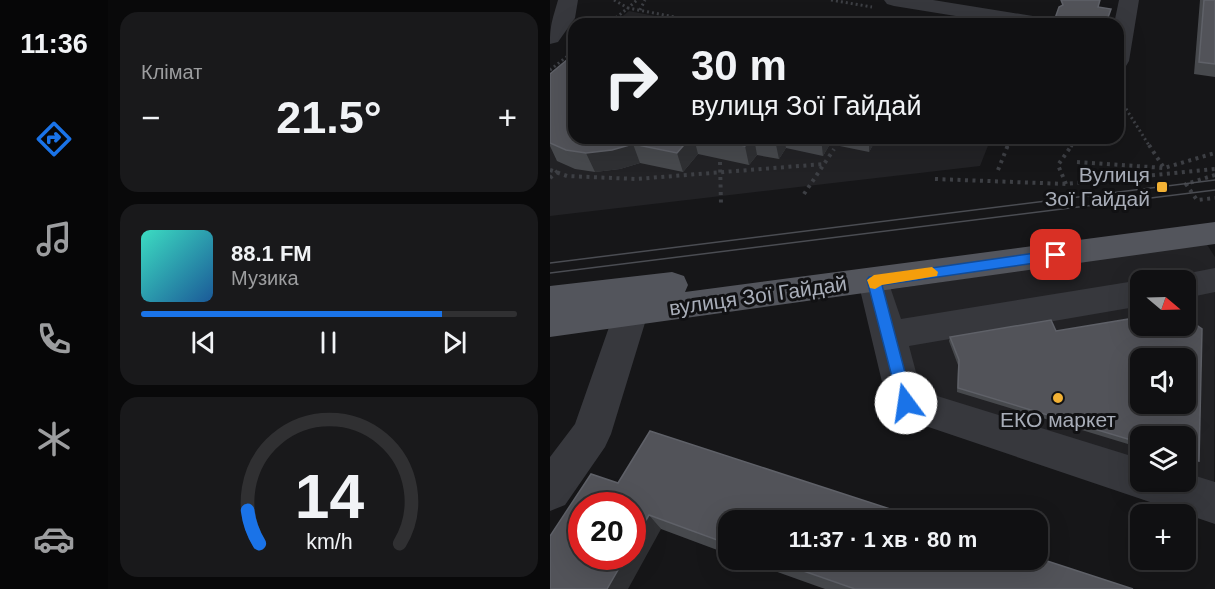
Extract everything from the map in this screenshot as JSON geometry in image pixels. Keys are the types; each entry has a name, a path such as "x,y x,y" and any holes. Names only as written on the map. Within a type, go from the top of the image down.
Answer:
{"main road":[{"name":"вулиця Зої Гайдай","path":"550,299 889,257 1214,210"},
{"name":"вулиця Зої Гайдай","path":"550,324 1214,233"}],"street":[{"path":"550,37 564,18 568,0"},
{"path":"894,0 1007,18"},
{"path":"1124,22 1129,0"},
{"path":"874,280 906,403 1130,475"},
{"path":"1196,283 1214,280"},
{"path":"889,335 1130,294"},
{"path":"550,491 591,434 631,313"},
{"path":"1180,492 1214,503"}],"path":[{"path":"614,0 628,8 681,18"},
{"path":"616,18 637,0"},
{"path":"640,10 645,0"},
{"path":"550,70 568,56"},
{"path":"1124,105 1164,168"},
{"path":"998,170 1009,144"},
{"path":"1066,184 1058,165 1073,144"},
{"path":"804,194 834,149"},
{"path":"1077,162 1164,168 1214,153"},
{"path":"720,162 721,204"},
{"path":"550,170 554,174 576,179 649,180 824,164"},
{"path":"550,178 560,168"},
{"path":"935,179 1066,184 1214,169"},
{"path":"1214,176 1186,184 1197,200 1214,198"}],"shaded area":[{"path":"629,11 665,18 620,18"},
{"path":"550,74 568,122 568,144 989,144 980,166 550,216"},
{"path":"1206,243 1215,257 1214,517 1196,511 1196,504 1174,504 1138,492 1196,492 1196,426 1130,426 1130,490 893,412 866,293"}],"building":[{"path":"1061,0 1100,0 1098,7 1111,9 1108,18 1055,18 1059,7 1063,5"},
{"path":"1204,0 1215,0 1215,64 1199,62"},
{"path":"568,59 568,144 633,144 612,150 586,153 566,150 550,143 550,74"},
{"path":"633,144 685,144 677,153"},
{"name":"ЕКО маркет","path":"1130,319 1130,336 1196,336 1196,325 1202,329 1199,461 1196,460 1196,426 1130,426 1130,440 958,388 959,360 950,337 1051,320 1056,331"},
{"path":"650,431 893,510 718,510 718,540 649,515 646,520 646,492 579,492 591,474 618,483"},
{"path":"568,509 568,570 618,570 607,589 550,589 550,536"},
{"path":"1048,561 1133,589 855,589 801,570 1048,570"}],"tram line":[{"path":"550,263 1215,180"},
{"path":"550,273 1215,190"}],"slow traffic":[{"path":"875,284 874,280 932,272"}],"place":[{"name":"Вулиця Зої Гайдай","path":"1162,187"},
{"name":"ЕКО маркет","path":"1058,398"}],"route":[{"path":"906,403 874,280 1056,255"}]}
